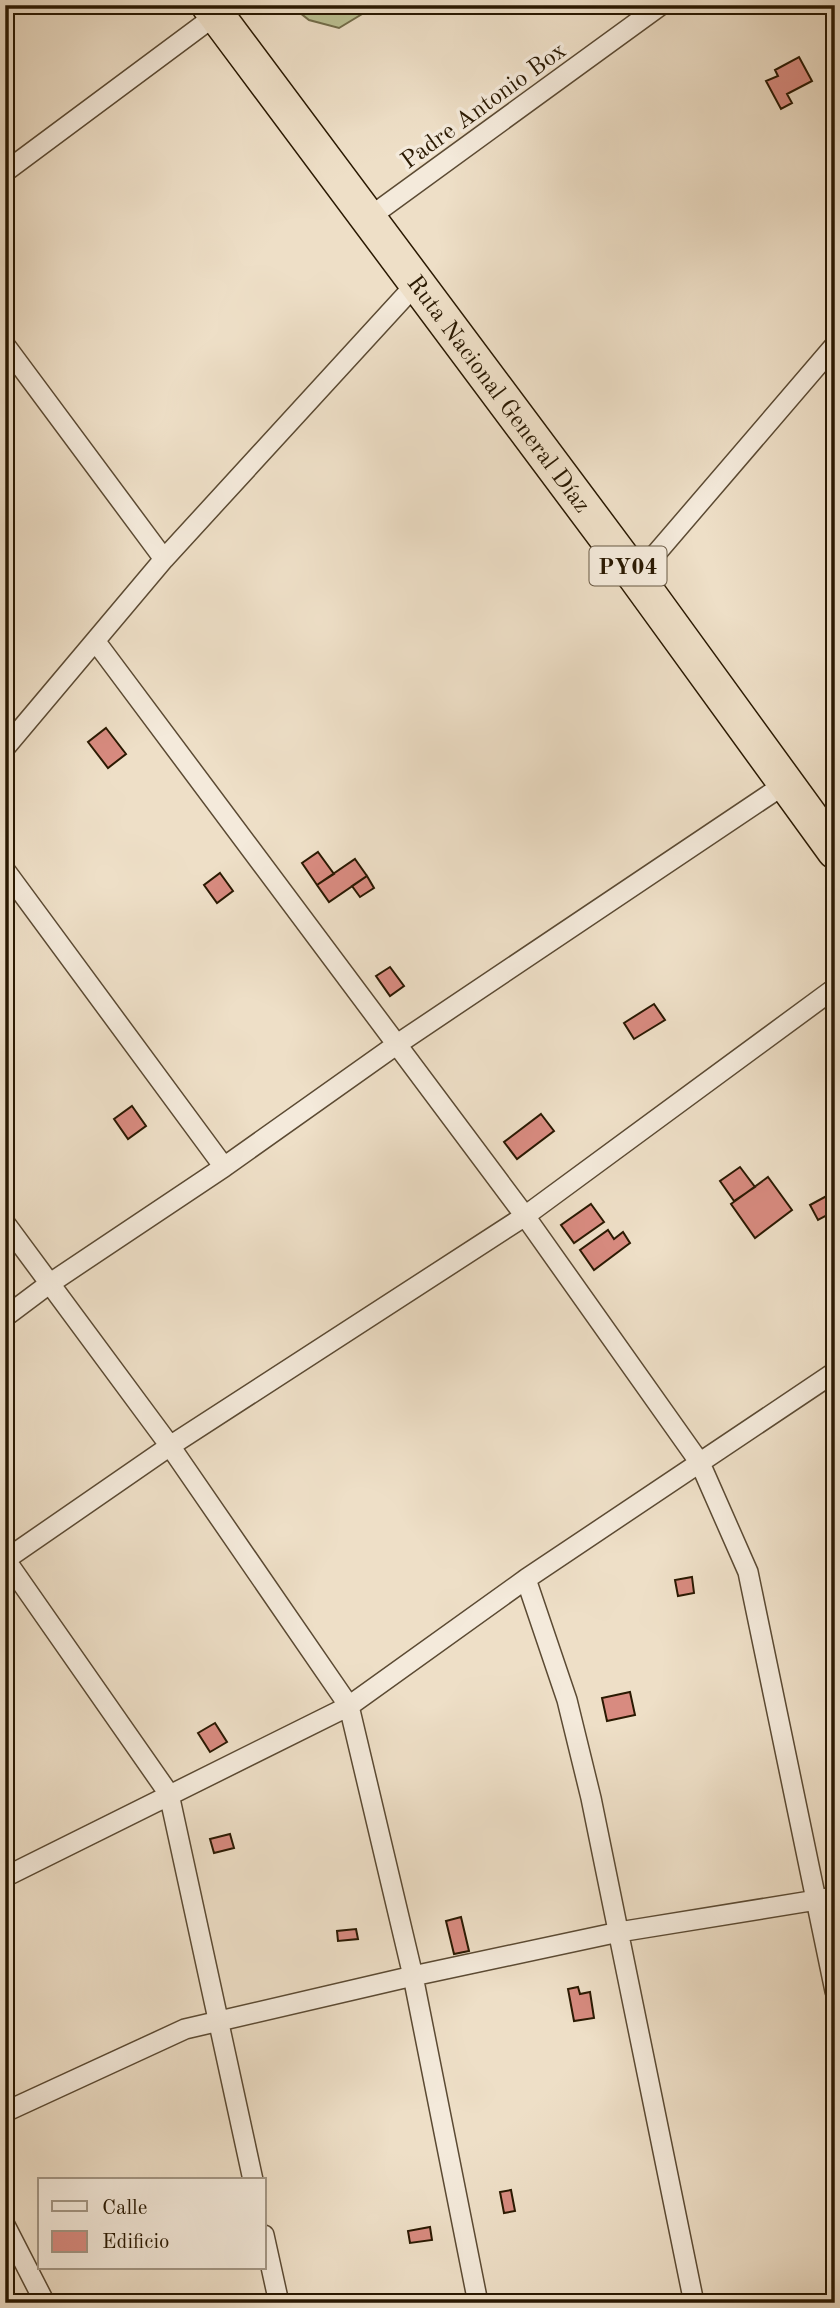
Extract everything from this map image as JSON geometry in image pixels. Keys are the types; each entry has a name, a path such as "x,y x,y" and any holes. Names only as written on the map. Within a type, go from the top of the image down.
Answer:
{"highway":[{"name":"Ruta Nacional General Díaz","path":"212,10 636,577 835,851"}],"street":[{"name":"Padre Antonio Box","path":"367,219 661,5"},
{"path":"5,172 212,10"},
{"path":"5,748 164,559 416,284"},
{"path":"5,345 164,559"},
{"path":"636,577 835,345"},
{"path":"96,642 525,1216 700,1463 748,1572 826,1899 835,1991"},
{"path":"5,1317 397,1045 785,784"},
{"path":"5,870 223,1167"},
{"path":"253,2178 169,1794 5,1560 170,1446 525,1216 835,988"},
{"path":"5,1223 170,1446 348,1706 413,1976 478,2303"},
{"path":"5,1877 348,1706 526,1579 835,1372"},
{"path":"526,1579 567,1700 591,1798 694,2303"},
{"path":"5,2112 185,2029 619,1932 826,1899"},
{"path":"5,2225 45,2303"},
{"path":"266,2244 279,2303"}],"green space":[{"path":"290,5 377,5 339,28 309,20"}],"building":[{"path":"799,57 812,81 787,94 792,103 781,109 766,81 778,76 775,70"},
{"path":"106,728 126,754 108,768 88,742"},
{"path":"318,852 334,874 317,885 302,863"},
{"path":"355,859 367,876 329,902 317,885"},
{"path":"220,873 233,891 217,903 204,885"},
{"path":"367,876 374,888 360,897 352,886"},
{"path":"390,967 404,986 390,996 376,976"},
{"path":"654,1004 665,1020 634,1039 624,1023"},
{"path":"132,1106 146,1126 128,1139 114,1119"},
{"path":"541,1114 554,1131 517,1159 504,1142"},
{"path":"740,1167 755,1187 734,1201 720,1181"},
{"path":"768,1177 792,1210 755,1238 731,1204"},
{"path":"832,1193 835,1197 835,1211 818,1220 810,1205"},
{"path":"591,1204 604,1222 574,1243 561,1225"},
{"path":"608,1230 614,1239 623,1232 630,1243 594,1270 580,1250"},
{"path":"692,1577 694,1593 678,1596 675,1580"},
{"path":"630,1692 635,1715 607,1721 602,1698"},
{"path":"215,1723 227,1742 210,1752 198,1733"},
{"path":"230,1834 234,1848 214,1853 210,1839"},
{"path":"461,1917 469,1951 454,1954 446,1921"},
{"path":"356,1929 358,1939 338,1941 337,1931"},
{"path":"578,1987 580,1994 590,1992 594,2018 574,2021 568,1989"},
{"path":"511,2190 515,2211 504,2213 500,2192"},
{"path":"430,2227 432,2240 410,2243 408,2231"}]}
